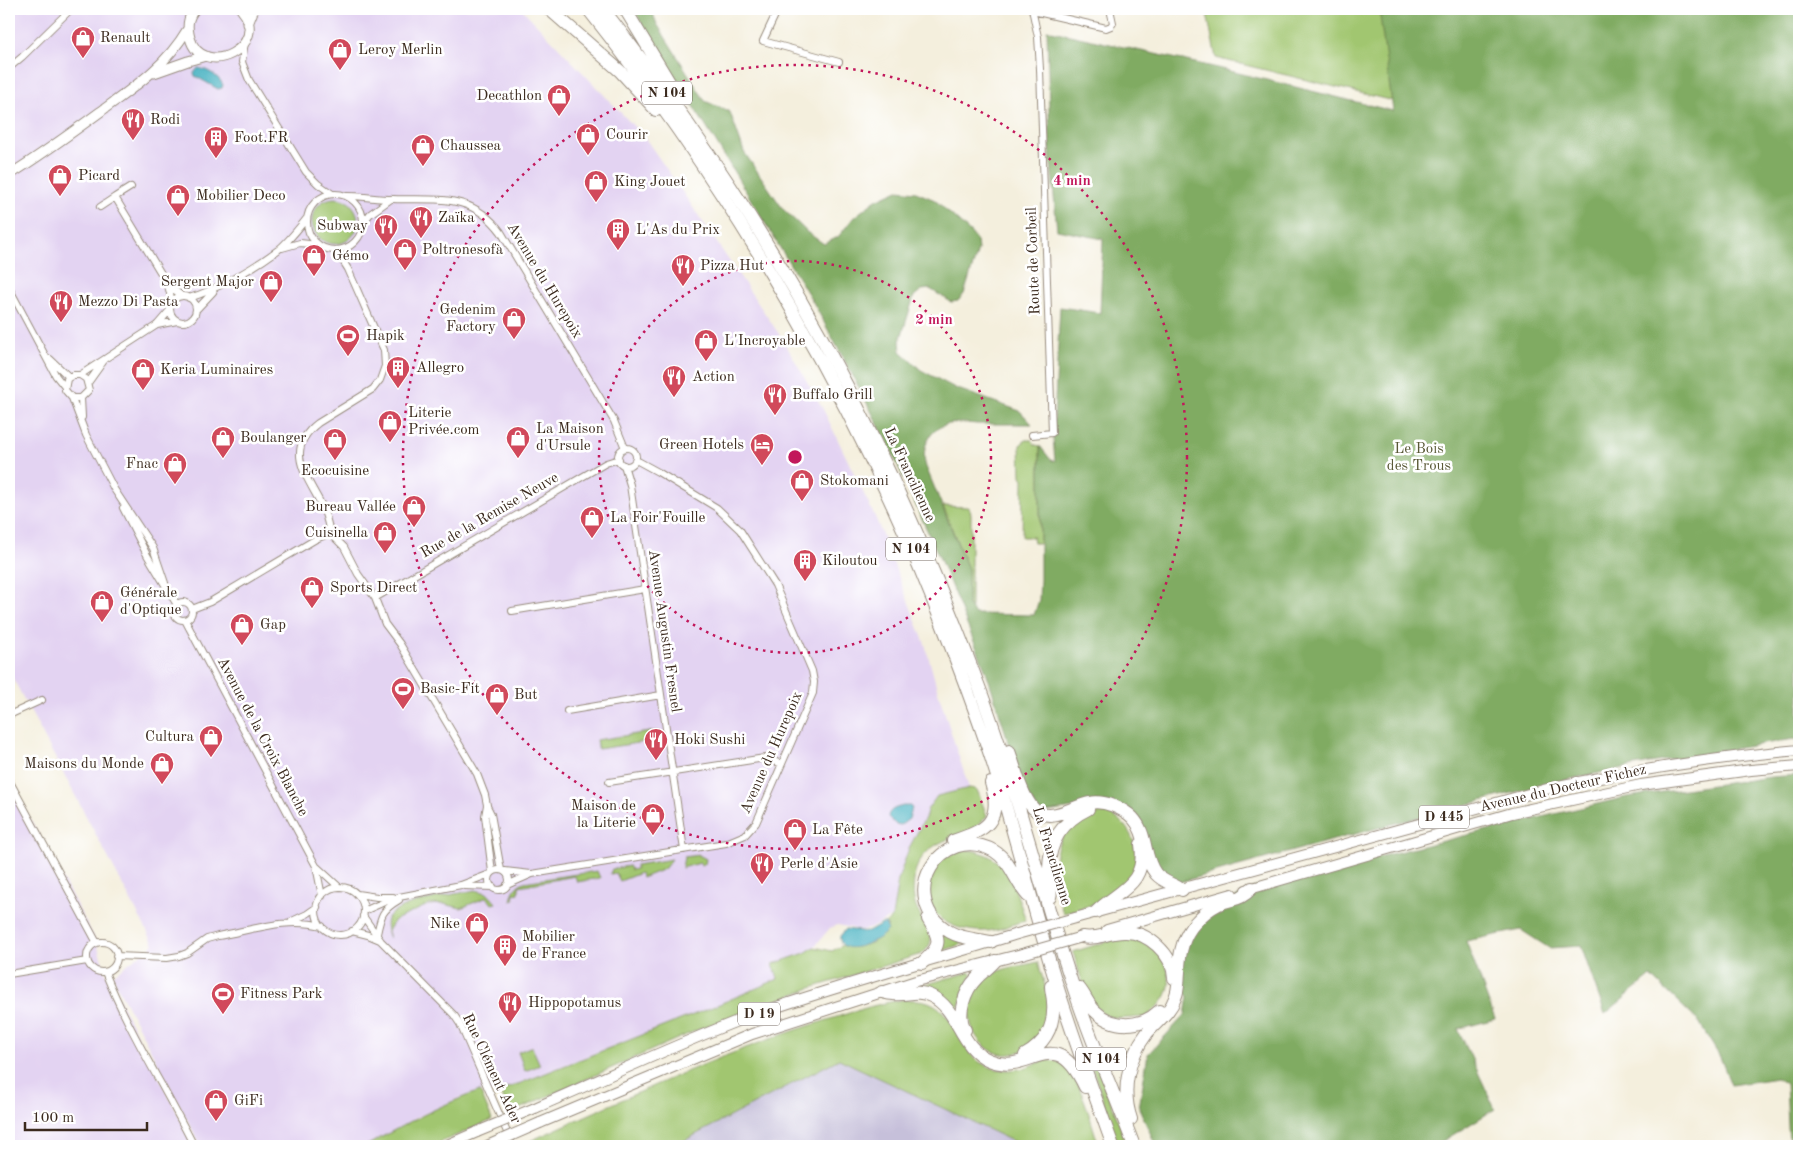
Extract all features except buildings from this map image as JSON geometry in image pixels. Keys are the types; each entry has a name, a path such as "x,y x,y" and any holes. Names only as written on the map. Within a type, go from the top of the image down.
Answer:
{"highway":[{"path":"549,9 620,71 655,110 668,116"},
{"name":"La Francilienne","path":"588,9 668,116 704,168 778,289 860,440 900,524 946,632 992,764 1052,969 1113,1146"},
{"name":"La Francilienne","path":"603,9 662,86 727,180 789,282 872,435 925,551 975,674 1071,979 1133,1143"},
{"path":"625,9 720,160 727,180"},
{"path":"992,726 1004,736 1023,788 1033,808 1040,813 1050,816 1092,802 1106,803 1121,810 1133,818 1142,832 1155,873 1163,880 1182,890"},
{"path":"922,963 934,951 938,942 935,930 924,912 919,898 919,883 922,870 931,856 941,848 953,841 979,832 992,819 995,799 990,779 992,764"},
{"path":"1048,902 1052,892 1049,869 1050,857 1058,834 1067,822 1079,814 1097,807 1118,815 1133,828 1138,836 1142,857 1140,869 1129,886 1096,912"},
{"path":"990,942 960,936 949,931 938,923 928,910 924,897 924,884 927,872 934,862 956,847 968,844 983,846 996,852 1006,862 1020,888 1031,900"},
{"path":"1133,1143 1133,1124 1128,1110 1126,1088 1130,1065 1147,1034 1169,1010 1175,1000 1179,988 1179,958 1187,934 1195,922 1217,905 1244,897 1252,888"},
{"path":"1071,979 1082,991 1093,1010 1101,1017 1114,1023 1125,1025 1149,1020 1158,1013 1165,1006 1174,985 1171,963 1156,945 1146,938 1125,932 1093,938 1082,937"},
{"path":"995,961 976,979 969,989 961,1014 963,1027 972,1042 981,1051 1000,1059 1023,1056 1036,1049 1048,1033 1053,1010 1051,990 1052,969"},
{"path":"882,992 894,995 921,992 940,1002 954,1018 969,1045 989,1060 1000,1063 1013,1063 1038,1055 1048,1054 1062,1057 1074,1066 1085,1088 1096,1098"}],"main road":[{"name":"D 445","path":"1047,926 1558,786 1639,770 1750,754 1799,750"},
{"name":"Avenue du Docteur Fichez","path":"1252,888 1512,814 1641,786 1751,770 1799,766"},
{"name":"D 445","path":"1052,945 1252,888"},
{"name":"D 19","path":"445,1146 745,1018 838,987 1047,926"},
{"name":"D 19","path":"487,1146 743,1037 925,979 1052,945"}],"street":[{"path":"9,68 70,9"},
{"path":"241,9 248,24"},
{"path":"254,9 248,24 242,62 249,80 306,172 331,194"},
{"path":"778,9 763,41 839,62"},
{"path":"1032,10 1106,28 1113,23 1110,9"},
{"path":"9,176 58,144 151,74 177,46 188,30 193,10"},
{"name":"Route de Corbeil","path":"1032,10 1038,37 1040,69 1052,433 1032,435"},
{"path":"188,30 191,42 197,50 212,58 228,57 238,51 245,42"},
{"path":"151,74 206,56"},
{"path":"100,207 131,187"},
{"path":"189,298 215,289 278,250 307,218 312,205 319,198 331,194 347,196 359,207 364,223"},
{"name":"Avenue du Hurepoix","path":"347,196 452,201 468,204 488,216 501,232 614,421 623,450"},
{"path":"114,197 168,285 172,302 171,315 177,321 182,322 192,319 196,310 215,289"},
{"path":"278,250 300,243 319,245 327,249 336,250 348,247 359,237 364,223 370,214 390,199"},
{"path":"307,218 309,233 319,245"},
{"path":"348,247 345,258 348,269"},
{"path":"336,250 348,269 384,350 385,366 380,380 373,389 311,428 302,440 299,455 300,462 302,470 323,509 330,533 344,547 358,574 375,598 385,624 400,644 482,784 486,805 485,816 491,873 489,881 492,888"},
{"path":"168,285 182,296 193,301 196,310"},
{"name":"Avenue de la Croix Blanche","path":"9,288 56,376 64,386 66,393 72,398 82,420 86,435 114,488 153,548 165,583 177,604 174,612 180,620 185,620 316,866 322,896"},
{"path":"172,302 182,296"},
{"name":"Avenue de la Croix Blanche","path":"69,377 80,375 157,325 170,310"},
{"name":"Avenue de la Croix Blanche","path":"157,325 177,321"},
{"path":"44,354 69,377 64,386"},
{"name":"Avenue de la Croix Blanche","path":"82,420 82,398 89,390 88,383 105,359"},
{"path":"80,375 88,383"},
{"path":"72,398 82,398"},
{"path":"630,448 635,452 630,464 619,459 623,450 630,448"},
{"name":"Rue de la Remise Neuve","path":"375,598 606,463 619,459"},
{"name":"Avenue du Hurepoix","path":"508,885 532,874 732,842 745,835 760,816 813,693 814,682 807,659 782,598 754,550 733,522 717,508 649,467 630,464"},
{"name":"Avenue Augustin Fresnel","path":"630,464 629,476 684,850"},
{"path":"192,609 210,602 316,539 330,533"},
{"path":"512,610 645,589"},
{"path":"177,604 185,603 192,609"},
{"path":"185,620 190,617 192,609"},
{"path":"567,711 661,695"},
{"path":"9,715 42,700"},
{"path":"609,782 765,758 782,764"},
{"path":"9,780 96,943"},
{"path":"461,885 501,890 508,885 509,878 503,870 491,814 486,805"},
{"name":"Avenue de la Croix Blanche","path":"316,866 339,887"},
{"path":"116,956 167,958 179,956 187,953 207,939 288,922 308,922 322,926 333,934 346,934 357,928 364,914 382,902 407,895 461,885 503,870"},
{"name":"Avenue du Hurepoix","path":"503,870 532,874"},
{"path":"322,926 318,920 317,907 322,896 330,890 339,887 351,890 361,899 364,914"},
{"path":"356,894 377,897 399,897"},
{"path":"376,934 380,916 390,905 407,895"},
{"path":"288,922 307,914 317,907"},
{"name":"Rue Clément Ader","path":"364,914 381,941 454,1015 460,1024 512,1146"},
{"name":"Rue Clément Ader","path":"352,931 381,941"},
{"path":"104,942 109,944 115,951 116,956 114,965 105,972 93,969 87,961 89,949 96,943 104,942"},
{"path":"9,974 87,961"},
{"path":"105,972 162,1089 194,1146"}],"shaded area":[{"path":"9,9 522,9 645,138 677,184 783,340 823,409 876,519 925,644 938,692 969,788 937,796 927,810 898,880 892,917 869,929 860,930 838,925 830,928 814,947 805,953 773,964 778,979 703,1011 562,1066 504,1090 501,1093 496,1091 489,1093 480,1091 459,1098 417,1117 366,1146 201,1146 118,988 113,975 154,944 9,671"},
{"path":"9,780 97,943 105,972 194,1146 9,1146"},
{"path":"839,1059 1023,1146 674,1146"}],"green space":[{"name":"Le Bois des Trous","path":"634,9 651,9 657,24 705,101 730,112 744,152 783,209 808,233 824,244 838,237 854,217 876,200 898,190 916,192 935,200 971,233 977,241 978,250 964,294 958,301 951,302 930,289 922,290 914,296 900,341 901,351 921,370 955,388 1020,411 1032,424 953,423 945,425 930,437 924,455 926,467 968,569 968,606 975,614 1034,615 1039,600 1040,580 1040,446 1051,460 1055,461 1053,438 1060,307 1100,313 1103,239 1057,230 1050,152 1047,30 1218,68 1393,111 1379,9 1799,9 1799,742 1794,739 1557,782 1173,884 1163,880 1142,832 1106,803 1040,813 1023,788 986,671 940,559 890,448 813,302 646,32"},
{"path":"1206,9 1380,9 1393,101 1216,58"},
{"path":"330,198 340,198 354,208 358,221 354,234 348,240 340,244 330,244 316,234 312,226 312,216 322,202"},
{"path":"1026,440 1032,440 1035,445 1040,446 1040,543 1034,543 1033,537 1022,537 1023,479 1021,476 1020,445"},
{"path":"943,506 967,507 970,509 971,608 968,606 968,569"},
{"path":"657,731 658,740 598,749 596,740"},
{"path":"1799,775 1799,1146 1789,1146 1786,1084 1777,1078 1731,1085 1720,1057 1698,1021 1651,976 1605,1014 1581,946 1549,948 1521,930 1466,941 1495,1019 1458,1029 1495,1109 1438,1144 1399,1146 1156,1146 1139,1108 1148,1054 1185,1015 1188,996 1179,988 1178,975 1195,922 1252,888 1627,797 1771,777"},
{"path":"969,788 975,789 978,792 987,816 969,830 930,849 916,869 913,888 915,903 931,936 928,948 922,954 811,988 733,1016 510,1113 501,1093 503,1090 703,1011 778,979 773,964 805,953 814,947 832,951 843,945 856,947 872,943 888,926 885,924 892,917 898,880 909,848 926,816 927,810 937,796"},
{"path":"1094,812 1109,814 1119,820 1126,828 1132,837 1135,848 1134,869 1122,887 1109,897 1086,907 1063,913 1056,883 1056,854 1060,841 1068,829 1079,819"},
{"path":"969,850 982,853 1001,866 1013,885 1026,920 995,930 979,931 957,927 938,916 932,906 929,893 930,880 934,869 948,856 956,852"},
{"path":"699,855 706,859 705,864 701,866 700,863 682,868 684,857"},
{"path":"672,859 664,869 642,878 640,873 620,881 616,873 610,874 612,869 629,866 631,870 636,869 636,865"},
{"path":"597,871 600,878 577,882 575,876 519,886 519,893 513,894 518,885 524,882"},
{"path":"475,890 487,893 496,903 492,904 487,897 461,908 444,904 428,905 395,920 388,931 389,938 386,921 392,913 414,903"},
{"path":"941,933 964,943 942,951"},
{"path":"1125,938 1134,939 1150,947 1163,960 1167,968 1169,986 1166,996 1146,1017 1119,1018 1103,1014 1091,1000 1086,990 1073,952 1108,941"},
{"path":"1038,962 1050,1009 1048,1024 1044,1032 1031,1045 1015,1053 1000,1054 987,1048 977,1037 971,1023 970,1007 975,991 992,974 1005,969"},
{"path":"970,972 972,974 959,1006 954,1008 925,987 927,984"},
{"path":"901,1000 925,1001 938,1007 951,1023 968,1052 989,1067 1010,1070 1019,1069 1050,1060 1062,1064 1068,1069 1078,1085 1099,1146 1023,1146 839,1059 674,1146 521,1145 706,1063 782,1035 881,1004"},
{"path":"532,1047 540,1065 525,1071 518,1052"},
{"path":"1096,1063 1128,1146 1118,1146 1091,1064"},
{"path":"480,1091 492,1120 432,1146 366,1146 436,1109"}],"water":[{"path":"198,68 209,71 216,76 223,85 222,88 218,89 195,76 194,73"},
{"path":"910,806 912,808 909,819 901,825 895,824 888,817 889,814 893,809"},
{"path":"885,924 888,930 869,943 852,948 846,947 841,943 840,936 846,929 868,932"}],"waterway":[{"path":"1106,9 1107,14"}],"place":[{"name":"Renault","path":"83,59"},
{"name":"Leroy Merlin","path":"340,71"},
{"name":"Decathlon","path":"559,117"},
{"name":"Rodi","path":"133,141"},
{"name":"Courir","path":"588,156"},
{"name":"Foot.FR","path":"216,159"},
{"name":"Chaussea","path":"423,167"},
{"name":"Picard","path":"60,197"},
{"name":"King Jouet","path":"596,203"},
{"name":"Mobilier Deco","path":"178,217"},
{"name":"Zaïka","path":"421,239"},
{"name":"Subway","path":"386,247"},
{"name":"L'As du Prix","path":"618,251"},
{"name":"Poltronesofà","path":"405,271"},
{"name":"Gémo","path":"314,277"},
{"name":"Pizza Hut","path":"683,287"},
{"name":"Sergent Major","path":"271,303"},
{"name":"Mezzo Di Pasta","path":"61,323"},
{"name":"Gedenim Factory","path":"514,340"},
{"name":"Hapik","path":"348,357"},
{"name":"L'Incroyable","path":"706,362"},
{"name":"Allegro","path":"398,389"},
{"name":"Keria Luminaires","path":"143,391"},
{"name":"Action","path":"674,398"},
{"name":"Buffalo Grill","path":"775,416"},
{"name":"Literie Privée.com","path":"390,443"},
{"name":"Boulanger","path":"223,459"},
{"name":"La Maison d'Ursule","path":"518,459"},
{"name":"Ecocuisine","path":"335,461"},
{"name":"Green Hotels","path":"762,466"},
{"name":"Fnac","path":"175,485"},
{"name":"Stokomani","path":"802,502"},
{"name":"Bureau Vallée","path":"414,528"},
{"name":"La Foir'Fouille","path":"592,539"},
{"name":"Cuisinella","path":"385,554"},
{"name":"Kiloutou","path":"805,582"},
{"name":"Sports Direct","path":"312,609"},
{"name":"Générale d'Optique","path":"102,623"},
{"name":"Gap","path":"242,646"},
{"name":"Basic-Fit","path":"403,710"},
{"name":"But","path":"497,716"},
{"name":"Cultura","path":"211,758"},
{"name":"Hoki Sushi","path":"656,761"},
{"name":"Maisons du Monde","path":"162,785"},
{"name":"Maison de la Literie","path":"653,836"},
{"name":"La Fête","path":"795,851"},
{"name":"Perle d'Asie","path":"762,885"},
{"name":"Nike","path":"477,945"},
{"name":"Mobilier de France","path":"505,967"},
{"name":"Fitness Park","path":"223,1015"},
{"name":"Hippopotamus","path":"510,1024"},
{"name":"GiFi","path":"216,1122"}]}
